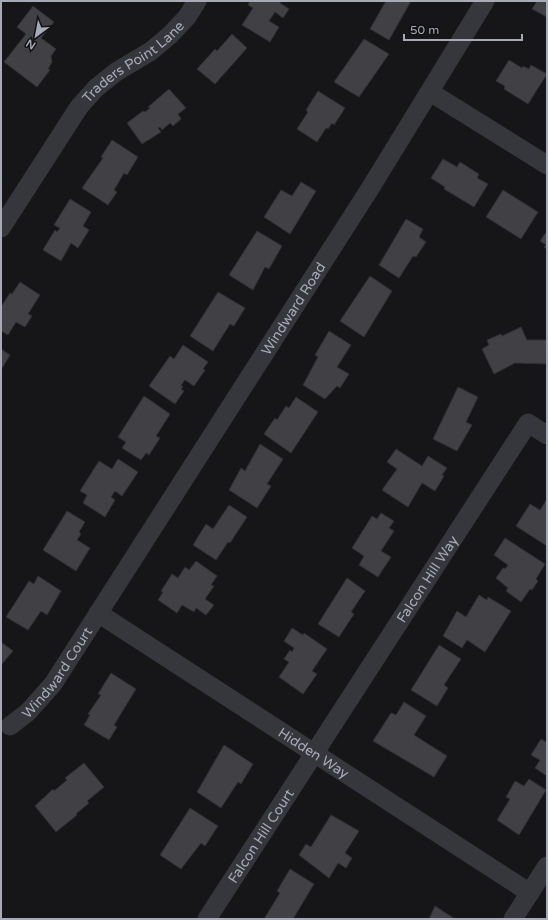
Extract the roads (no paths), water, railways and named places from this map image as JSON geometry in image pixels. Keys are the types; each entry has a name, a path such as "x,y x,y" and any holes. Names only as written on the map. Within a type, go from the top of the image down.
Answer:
{"street":[{"name":"Traders Point Lane","path":"1,228 79,107 96,88 116,72 151,51 170,35 187,17 196,1"},
{"name":"Windward Road","path":"98,613 367,194 485,1"},
{"path":"430,92 547,165"},
{"name":"Falcon Hill Way","path":"314,753 528,423 547,435"},
{"name":"Windward Court","path":"10,726 43,698 98,613"},
{"name":"Hidden Way","path":"98,613 530,893"},
{"name":"Falcon Hill Court","path":"207,919 314,753"},
{"path":"513,919 547,866"}]}
